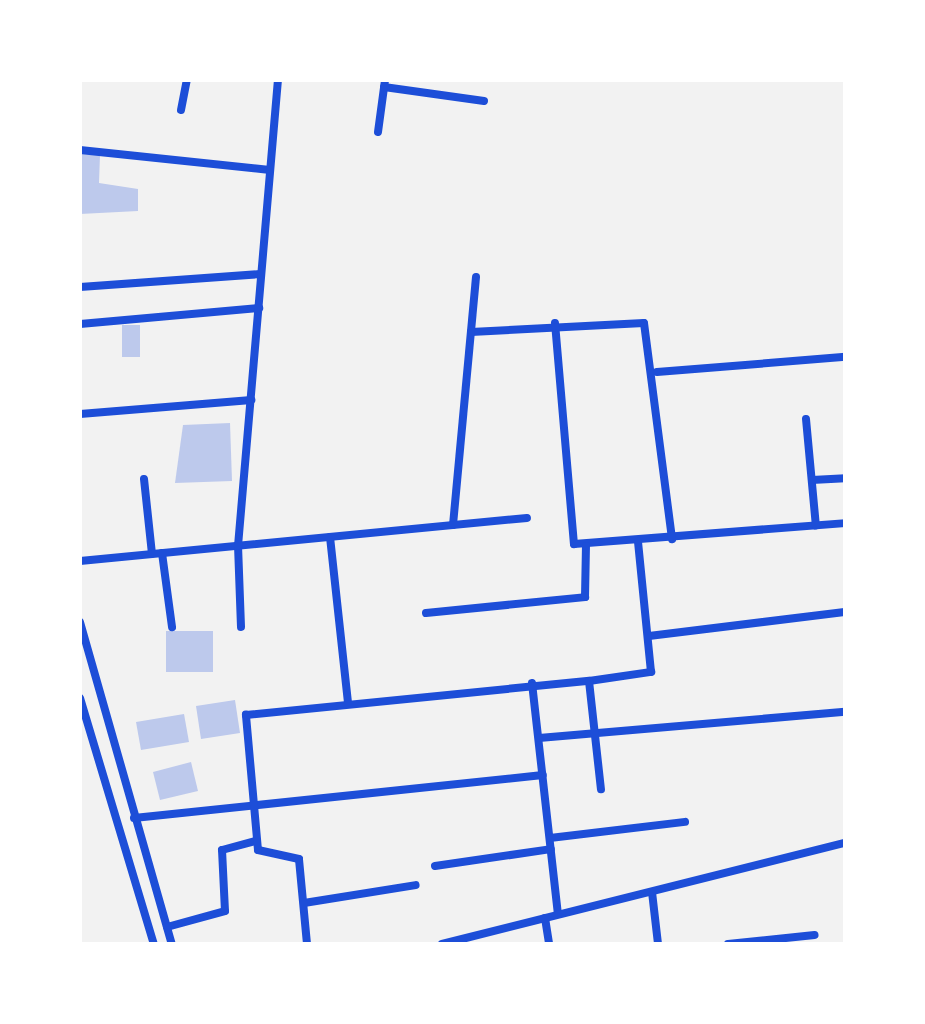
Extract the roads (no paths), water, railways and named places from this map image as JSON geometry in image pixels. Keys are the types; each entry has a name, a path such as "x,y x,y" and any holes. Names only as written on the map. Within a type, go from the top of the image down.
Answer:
{"street":[{"path":"181,110 186,80"},
{"path":"242,628 238,546 278,80"},
{"path":"378,132 384,84 484,101"},
{"path":"80,150 270,170"},
{"path":"80,287 261,274"},
{"path":"453,525 476,278"},
{"path":"80,324 258,308"},
{"path":"471,332 555,324 644,323 656,372 672,539"},
{"path":"555,324 573,540 586,546 845,524"},
{"path":"656,372 845,358"},
{"path":"80,414 251,400"},
{"path":"806,419 816,526"},
{"path":"812,480 845,478"},
{"path":"144,479 152,554"},
{"path":"80,561 527,518"},
{"path":"330,537 348,702"},
{"path":"307,944 299,860 260,855 256,841 243,718 348,702 650,673 638,542"},
{"path":"426,614 585,598 586,546"},
{"path":"162,553 172,627"},
{"path":"649,636 845,612"},
{"path":"80,622 172,944"},
{"path":"589,681 600,789"},
{"path":"532,682 558,914"},
{"path":"80,698 154,944"},
{"path":"539,738 845,712"},
{"path":"134,818 542,775"},
{"path":"550,838 685,822"},
{"path":"166,927 225,912 222,850 256,841"},
{"path":"446,944 845,842"},
{"path":"435,866 551,849"},
{"path":"304,903 416,885"},
{"path":"652,892 658,944"},
{"path":"545,918 549,944"},
{"path":"728,944 815,935"}]}
